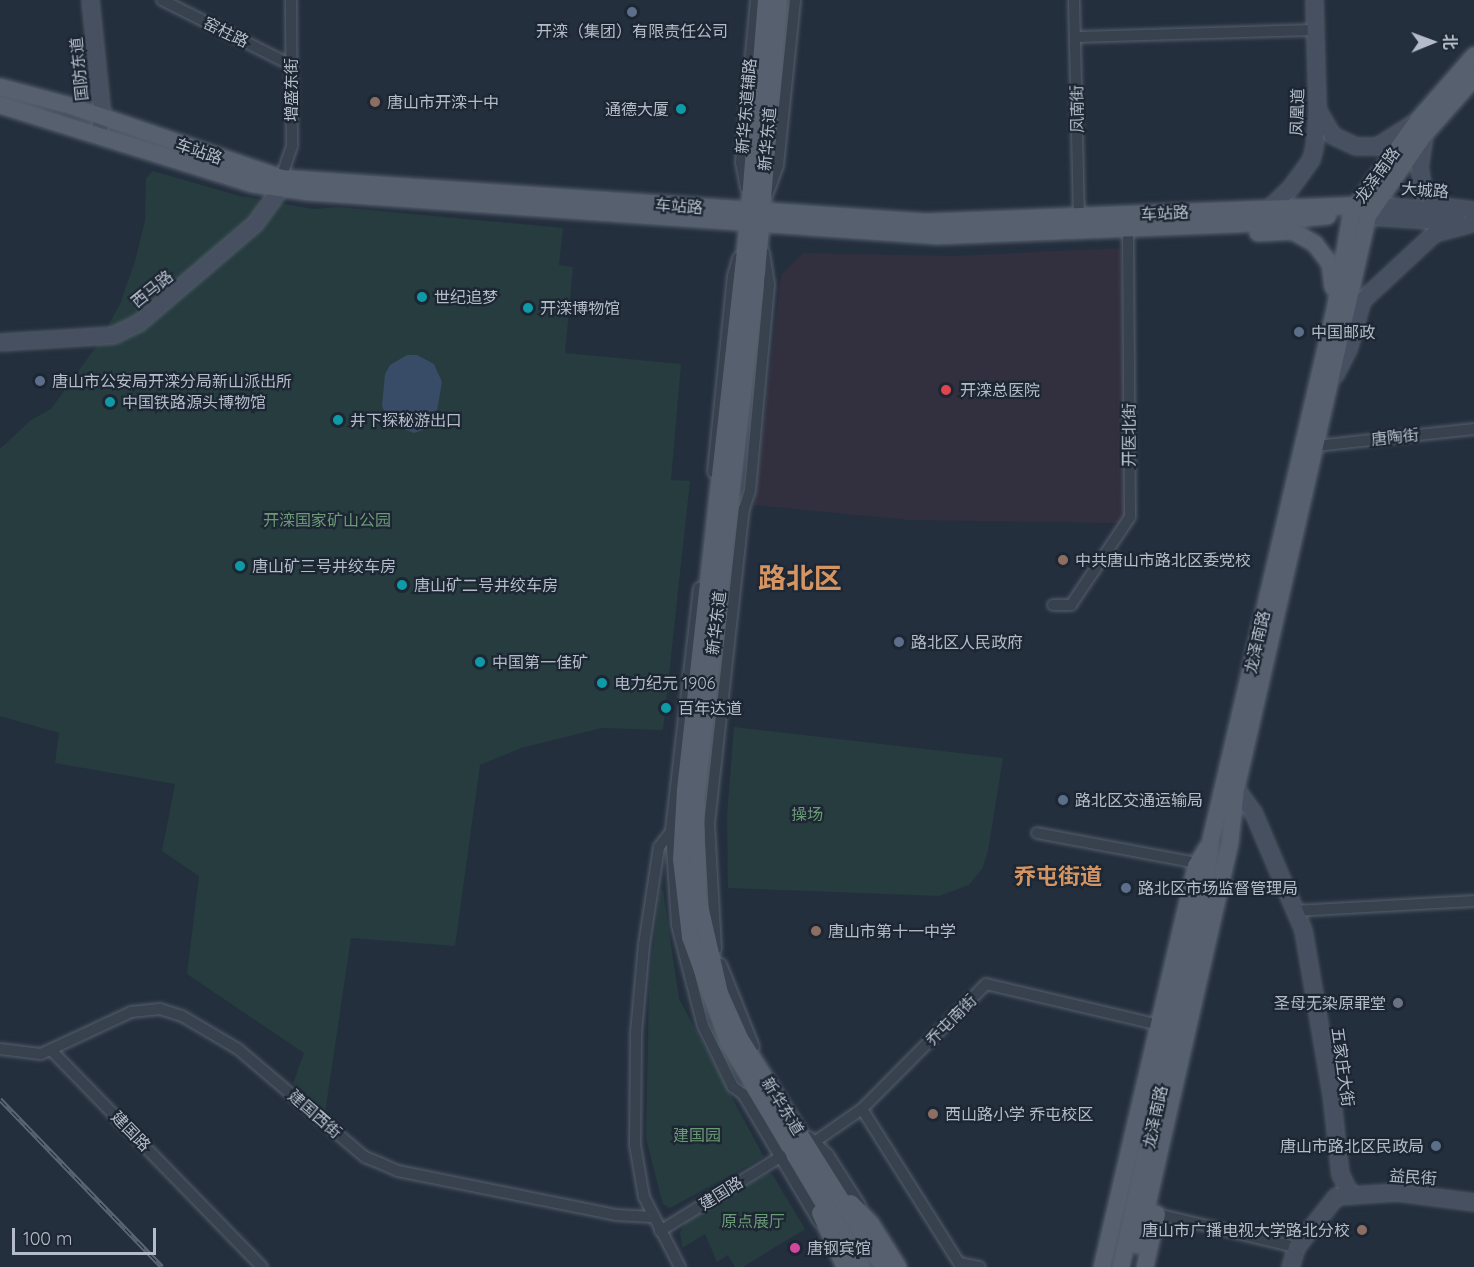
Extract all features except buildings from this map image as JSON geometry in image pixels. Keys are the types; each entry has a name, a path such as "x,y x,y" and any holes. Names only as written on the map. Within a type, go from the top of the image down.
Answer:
{"main road":[{"name":"新华东道","path":"766,0 754,217 757,272 696,799 694,851 702,928 720,993 740,1038 810,1145 823,1174 883,1267"},
{"name":"新华东道","path":"779,0 754,217 676,826 690,937 710,998 728,1042 839,1242"},
{"name":"龙泽南路","path":"1121,1267 1202,902 1211,839 1335,309 1353,209 1422,127 1474,56"},
{"name":"龙泽南路","path":"1132,1267 1230,843 1236,789 1370,211 1422,127 1474,78"},
{"name":"车站路","path":"0,87 102,117 280,184"},
{"name":"车站路","path":"0,105 280,184 754,217 938,236 1239,224 1353,209"},
{"name":"车站路","path":"754,217 927,222 1268,209 1370,211"},
{"path":"1239,224 1250,233 1292,231 1315,244 1330,264 1335,309"},
{"path":"1102,1267 1198,863 1211,839"},
{"path":"1145,1267 1232,874 1230,843"},
{"path":"823,1174 871,1224 898,1267"},
{"path":"839,1242 845,1267"},
{"path":"839,1242 862,1267"}],"street":[{"name":"国防东道","path":"90,0 102,117 97,134"},
{"name":"窑柱路","path":"162,0 291,65"},
{"name":"增盛东街","path":"280,184 292,146 291,0"},
{"name":"新华东道辅路","path":"754,217 741,162 756,0"},
{"path":"754,217 778,165 795,0"},
{"name":"凤南街","path":"1074,0 1079,217"},
{"name":"凤凰道","path":"1268,209 1311,159 1317,109 1314,0"},
{"path":"1075,37 1315,30"},
{"path":"1317,109 1332,135 1369,147 1422,127 1419,166 1424,190 1441,206 1473,217"},
{"name":"西马路","path":"0,342 113,335 138,323 239,238 280,184"},
{"path":"1370,211 1473,217"},
{"path":"1331,381 1348,349 1362,300 1434,233 1473,217"},
{"name":"开医北街","path":"1053,605 1071,604 1130,517 1128,229"},
{"name":"唐陶街","path":"1316,446 1474,429"},
{"name":"五家庄大街","path":"1236,789 1253,812 1295,911 1308,951 1340,1174 1349,1192"},
{"path":"676,826 677,925 703,1026 733,1087 743,1094 839,1242"},
{"path":"676,826 659,847 644,945 636,1033 637,1173 652,1217 680,1267"},
{"path":"1037,833 1198,863"},
{"path":"1295,911 1474,902"},
{"name":"乔屯南街","path":"810,1145 862,1109 986,984 1159,1025"},
{"name":"建国西街","path":"0,1049 31,1055 51,1050 131,1012 160,1009 182,1016 238,1049 365,1157 398,1171 616,1215 652,1217"},
{"name":"建国路","path":"51,1050 262,1267"},
{"path":"862,1109 959,1263 980,1267"},
{"path":"810,1145 828,1155 871,1224"},
{"name":"建国路","path":"660,1231 782,1156"},
{"path":"1290,1267 1296,1247 1330,1201 1349,1192"},
{"name":"益民街","path":"1349,1192 1417,1194 1474,1202"},
{"path":"1157,1214 1296,1247"}],"shaded area":[{"name":"开滦总医院","path":"1121,248 1126,514 1120,523 909,520 754,505 781,275 803,253 957,256"}],"green space":[{"name":"开滦国家矿山公园","path":"153,171 240,196 313,209 338,207 563,228 559,265 573,267 565,353 681,364 671,480 690,481 663,730 602,728 521,748 480,765 455,946 351,938 325,1113 293,1083 304,1053 187,974 199,876 162,851 175,784 55,763 59,733 0,716 0,449 31,420 51,409 98,344 120,304 135,261 145,221 146,178"},
{"name":"操场","path":"734,727 1003,758 988,851 982,869 969,885 939,896 728,888 727,816"},
{"name":"建国园","path":"660,890 663,890 679,999 764,1157 670,1208 663,1204 646,1139 649,985"},
{"name":"原点展厅","path":"767,1173 772,1174 805,1229 743,1267 735,1267 728,1255 717,1262 705,1234 682,1248 680,1232 687,1221"}],"water":[{"path":"407,355 417,355 434,364 442,382 436,417 423,430 414,433 389,423 382,406 385,374 390,365"}],"railway":[{"path":"0,1099 162,1267"}],"place":[{"name":"开滦（集团）有限责任公司","path":"632,12"},
{"name":"唐山市开滦十中","path":"375,102"},
{"name":"通德大厦","path":"681,109"},
{"name":"世纪追梦","path":"422,297"},
{"name":"开滦博物馆","path":"528,308"},
{"name":"中国邮政","path":"1299,332"},
{"name":"唐山市公安局开滦分局新山派出所","path":"40,381"},
{"name":"开滦总医院","path":"946,390"},
{"name":"中国铁路源头博物馆","path":"110,402"},
{"name":"井下探秘游出口","path":"338,420"},
{"name":"中共唐山市路北区委党校","path":"1063,560"},
{"name":"唐山矿三号井绞车房","path":"240,566"},
{"name":"唐山矿二号井绞车房","path":"402,585"},
{"name":"路北区人民政府","path":"899,642"},
{"name":"中国第一佳矿","path":"480,662"},
{"name":"电力纪元 1906","path":"602,683"},
{"name":"百年达道","path":"666,708"},
{"name":"路北区交通运输局","path":"1063,800"},
{"name":"路北区市场监督管理局","path":"1126,888"},
{"name":"唐山市第十一中学","path":"816,931"},
{"name":"圣母无染原罪堂","path":"1398,1003"},
{"name":"西山路小学 乔屯校区","path":"933,1114"},
{"name":"唐山市路北区民政局","path":"1436,1146"},
{"name":"唐山市广播电视大学路北分校","path":"1362,1230"},
{"name":"唐钢宾馆","path":"795,1248"}],"district":[{"name":"路北区","path":"800,578"},
{"name":"乔屯街道","path":"1058,877"}]}
